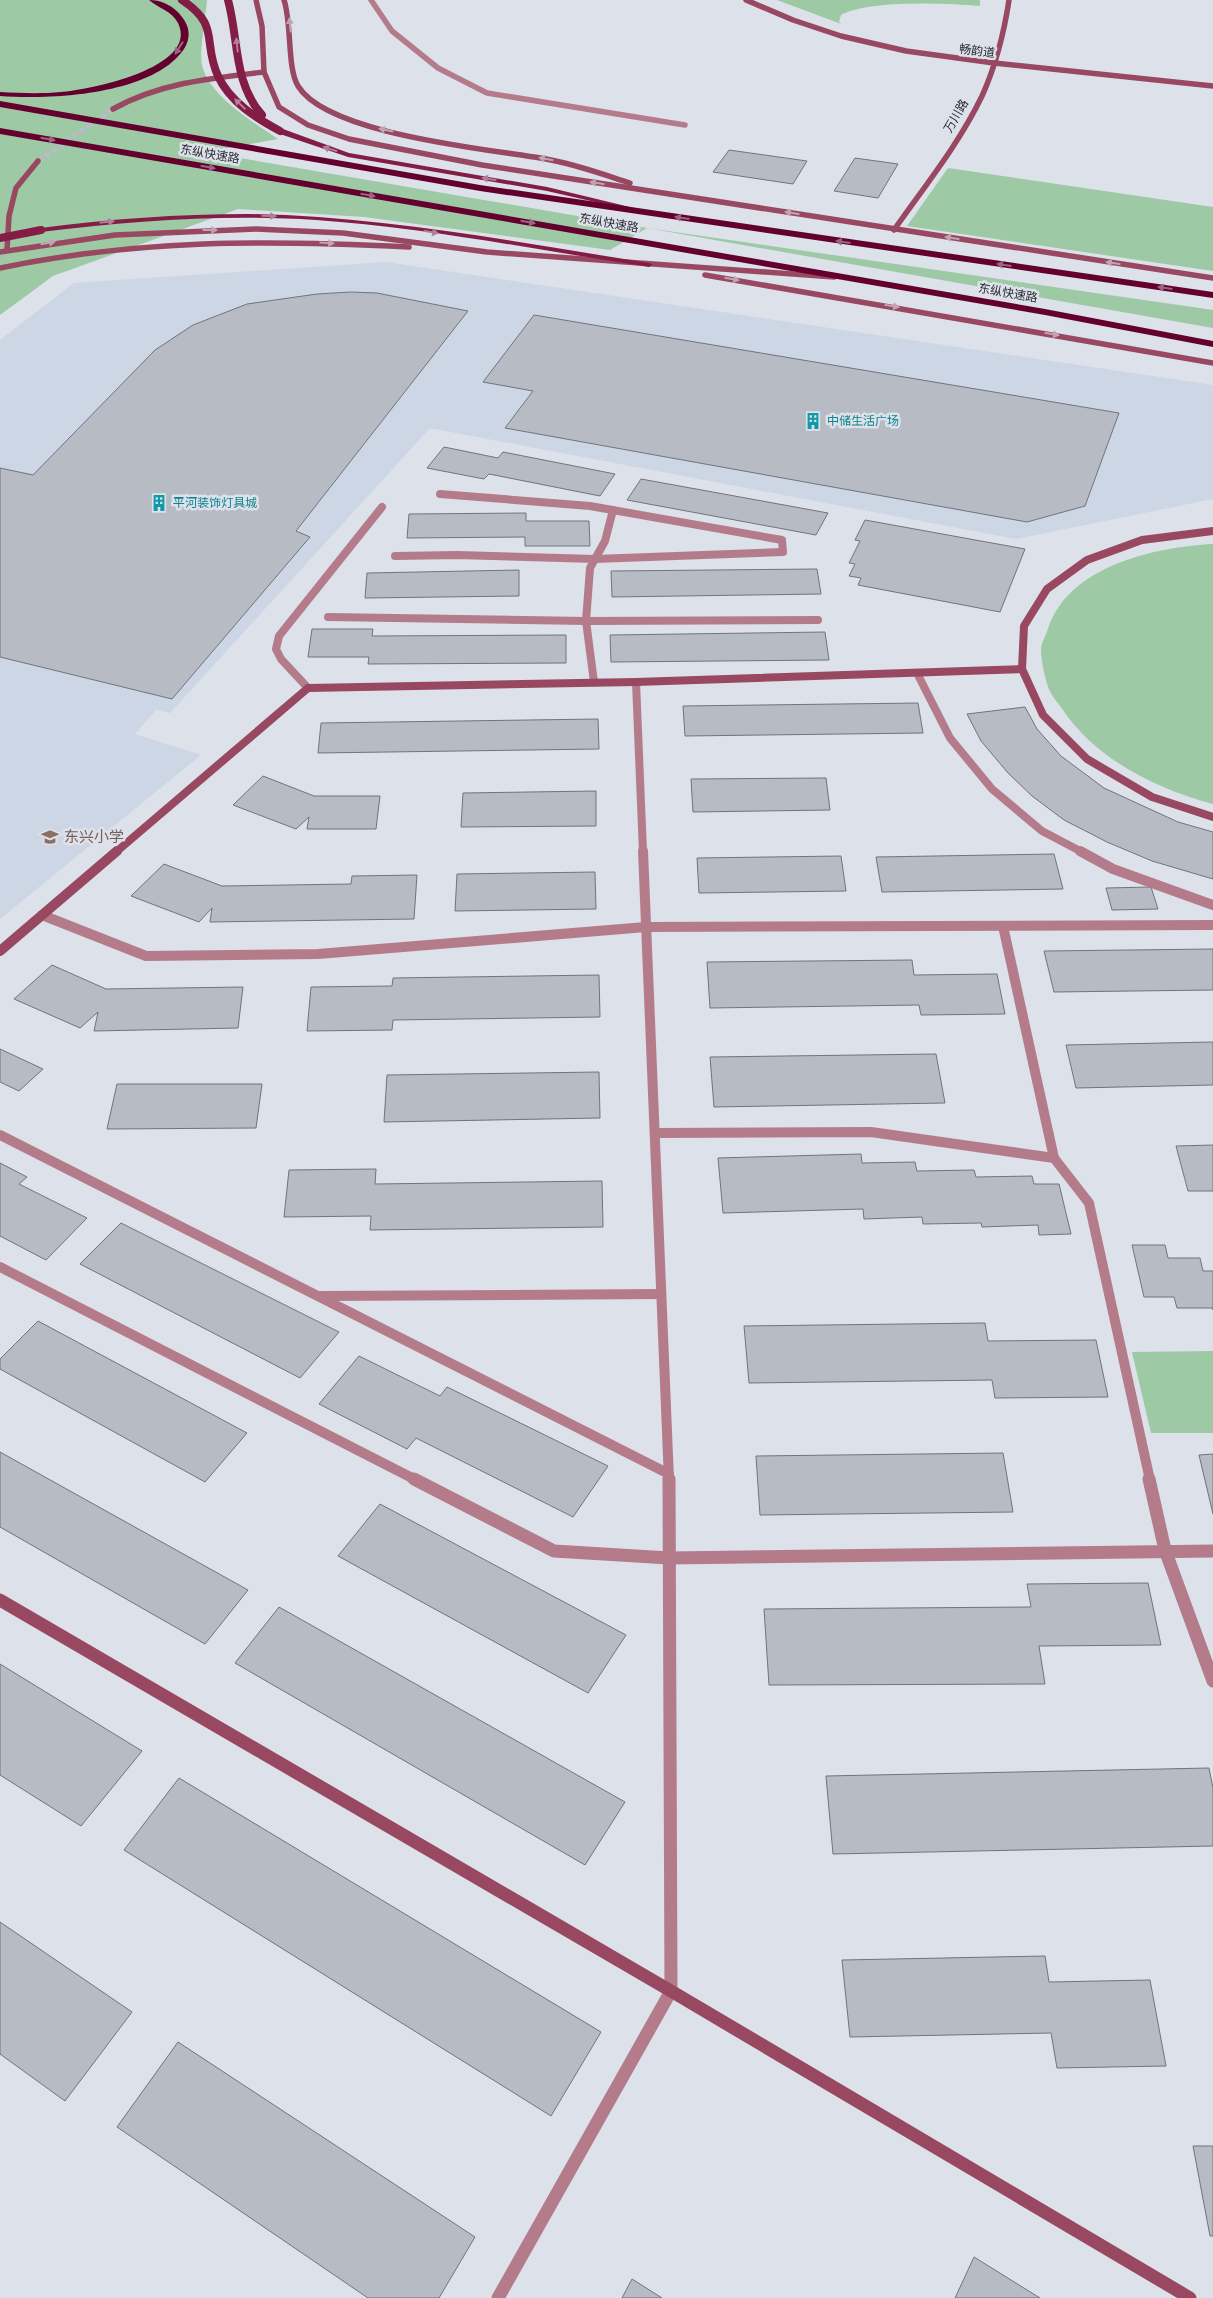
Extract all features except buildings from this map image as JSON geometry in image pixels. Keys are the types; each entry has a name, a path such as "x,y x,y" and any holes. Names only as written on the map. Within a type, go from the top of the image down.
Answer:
{"highway":[{"path":"0,93 37,96 83,92 114,86 143,76 177,54 184,42 183,23 178,16 153,0"},
{"name":"东纵快速路","path":"0,104 480,188 1213,295"},
{"name":"东纵快速路","path":"0,131 853,278 1213,344"}],"main road":[{"path":"182,0 199,10 210,34 217,74 234,99 258,119 280,131 348,155 547,189 656,215"},
{"path":"228,0 234,17 243,87 258,112 280,131"},
{"path":"0,238 41,230 179,216 317,218 416,230 650,265"}],"street":[{"path":"256,0 262,26 264,72 279,107 308,125 349,139 482,165 1213,278"},
{"path":"284,0 289,13 298,87 314,104 335,116 380,130 572,164 659,192"},
{"path":"371,0 392,31 438,68 487,93 686,125"},
{"name":"畅韵道","path":"746,0 793,20 841,36 906,51 994,63 1213,86"},
{"name":"万川路","path":"894,230 969,121 994,63 1004,31 1009,0"},
{"path":"113,109 130,98 152,90 195,81 264,72"},
{"path":"7,250 9,216 16,188 38,161"},
{"path":"0,252 115,235 161,231 256,229 342,233 487,252"},
{"path":"0,268 110,248 204,242 303,241 853,278"},
{"path":"650,265 1213,363"},
{"path":"395,556 457,555 595,559 783,552 782,540 590,506 440,494"},
{"path":"308,688 282,659 276,649 280,636 382,507"},
{"path":"594,682 586,621 590,568 605,541 613,510"},
{"path":"1213,531 1142,540 1087,560 1047,589 1024,626 1022,669 1043,715 1087,759 1152,797 1213,817"},
{"path":"328,617 586,621 818,620"},
{"path":"0,951 308,688 636,682 1022,669"},
{"path":"917,673 950,738 992,789 1042,831 1113,869 1213,905"},
{"path":"498,2298 671,1991 668,1474 636,682"},
{"path":"42,915 146,956 318,954 646,927 1213,925"},
{"path":"1003,926 1054,1158 1090,1203 1165,1550 1213,1680"},
{"path":"655,1133 871,1132 1054,1158"},
{"path":"0,1135 668,1474"},
{"path":"0,1268 554,1551 669,1558 1165,1550 1213,1551"},
{"path":"318,1296 661,1294"},
{"path":"0,1600 671,1991 1190,2298"}],"shaded area":[{"path":"386,262 1213,385 1213,499 1016,539 430,428 170,713 156,710 135,734 201,755 0,919 0,340 74,283"}],"green space":[{"path":"0,0 207,0 201,51 202,65 206,76 213,87 233,107 278,139 205,152 647,228 610,250 364,217 238,209 53,276 0,315"},
{"path":"777,0 980,0 980,6 908,4 870,7 841,15 839,22 841,24"},
{"path":"948,168 1213,207 1213,271 907,226"},
{"path":"647,228 1213,310 1213,328"},
{"path":"1213,544 1213,804 1149,781 1129,770 1092,743 1051,693 1044,674 1041,650 1058,607 1074,590 1094,575 1116,564 1141,556 1190,546"},
{"path":"1213,1351 1213,1433 1151,1433 1132,1352"}],"tunnel":[{"path":"38,161 113,109"}],"place":[{"name":"中储生活广场","path":"813,421"},
{"name":"平河装饰灯具城","path":"159,503"},
{"name":"东兴小学","path":"50,837"}]}
